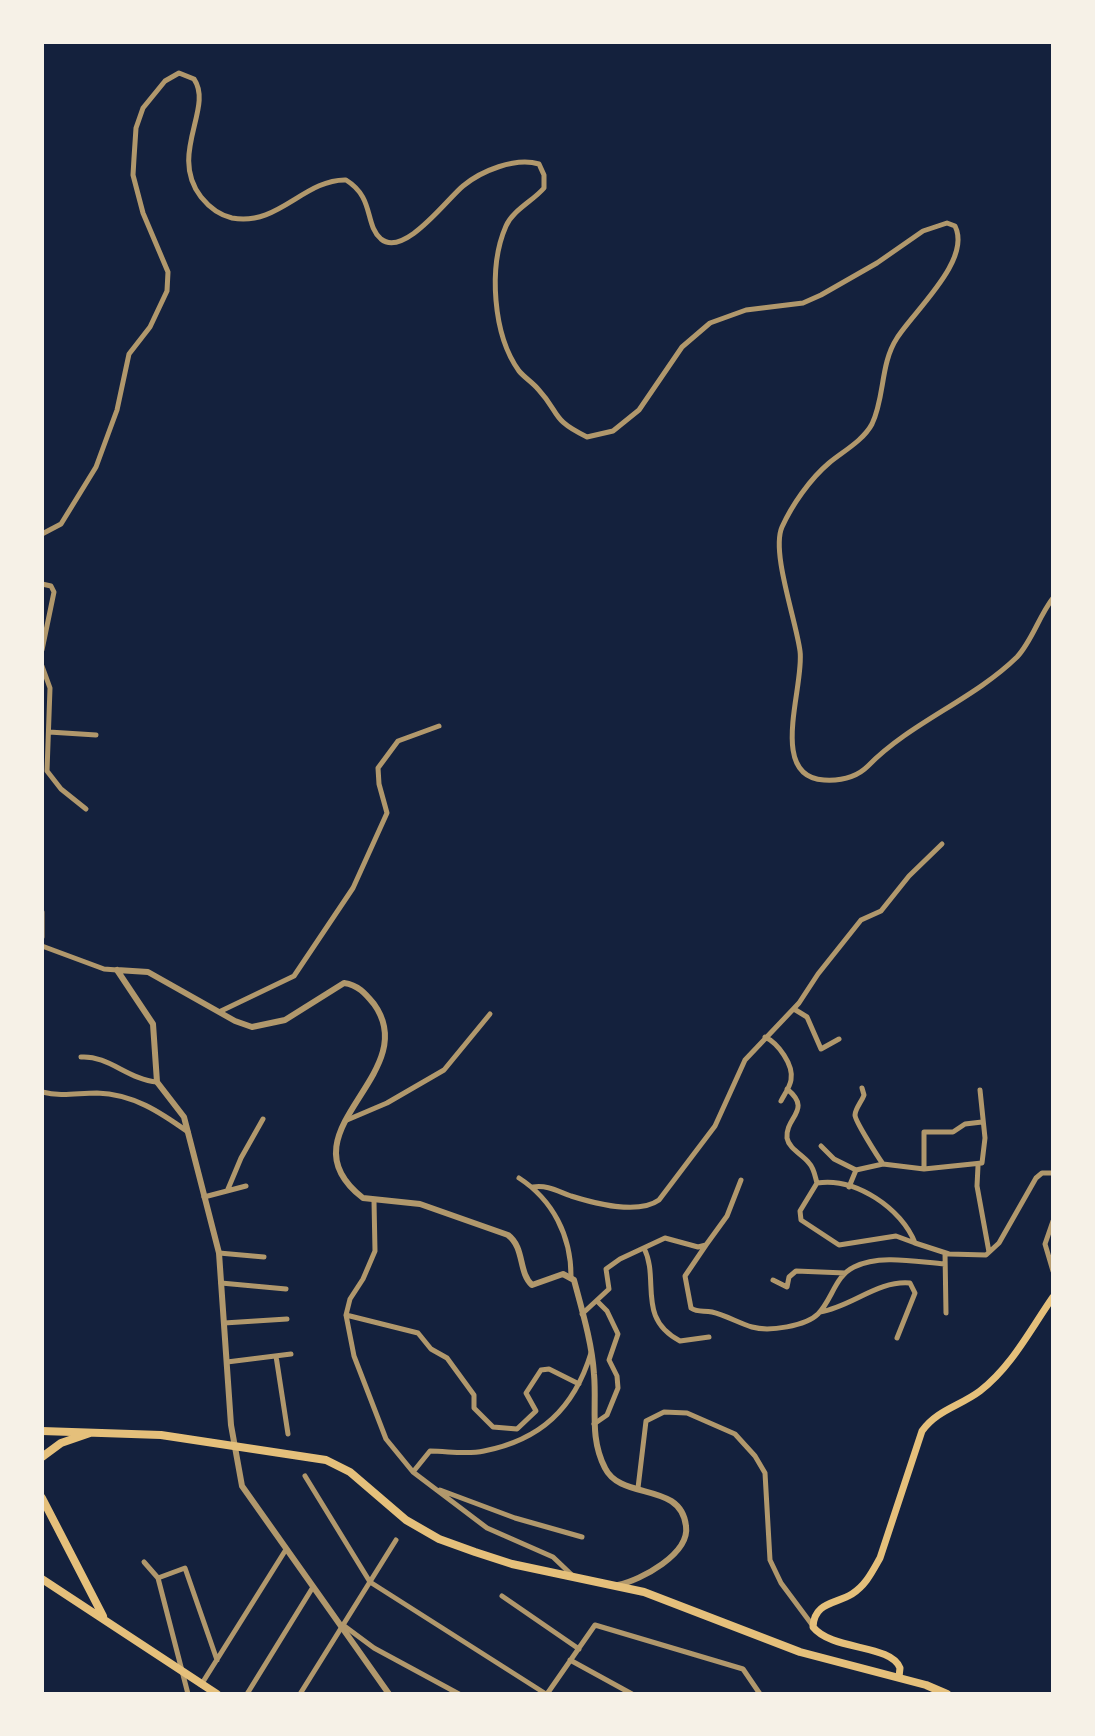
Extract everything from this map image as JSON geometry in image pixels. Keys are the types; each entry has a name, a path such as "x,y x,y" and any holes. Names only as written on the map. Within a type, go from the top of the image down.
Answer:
{"main road":[{"path":"899,1677 900,1668 893,1658 824,1638 813,1627 816,1613 822,1606 853,1593 875,1566 922,1431 939,1413 964,1402 1001,1371 1053,1297"},
{"path":"42,1457 61,1443 100,1430"},
{"path":"42,1431 100,1430 161,1435 326,1460 350,1472 406,1520 439,1539 512,1564 644,1592 800,1652 899,1677 947,1694"},
{"path":"42,1498 104,1618"},
{"path":"42,1578 217,1694"}],"street":[{"path":"42,534 61,524 96,467 117,410 129,354 150,327 167,291 168,272 143,213 133,175 136,128 143,108 165,81 179,73 194,79 200,93 188,169 197,191 224,216 252,220 288,205 321,184 346,180 368,202 372,223 381,239 391,243 407,239 465,184 510,164 529,161 539,163 544,175 544,188 506,225 497,263 496,312 500,331 517,369 538,388 559,422 587,437 613,431 639,410 682,347 710,323 767,305 803,303 838,287 923,231 947,223 955,226 959,243 955,256 946,274 896,339 886,364 872,424 812,480 782,528 777,549 801,654 793,749 797,766 807,776 835,780 861,773 887,749 986,683 1020,652 1053,598"},
{"path":"42,584 51,586 54,592 42,650"},
{"path":"42,666 50,688 44,774 86,809"},
{"path":"221,1011 294,976 353,888 387,813 379,784 378,768 398,741 439,726"},
{"path":"49,732 96,735"},
{"path":"533,1187 549,1187 603,1203 644,1205 656,1202 711,1132 737,1073 765,1037 794,1009 861,920 880,911 909,876 942,844"},
{"path":"42,912 42,937"},
{"path":"42,946 104,969 148,972 252,1027 271,1024 300,1012 335,986 344,983 361,989 382,1019 385,1045 335,1139 335,1155 340,1173 357,1192 374,1201 420,1204 508,1236 519,1248 527,1280 532,1285 563,1274 571,1276"},
{"path":"117,970 153,1024 158,1082 184,1117 219,1253 232,1424 242,1486 285,1551 343,1625 389,1694"},
{"path":"794,1009 807,1017 822,1050 839,1039"},
{"path":"347,1120 387,1103 444,1070 490,1014"},
{"path":"765,1037 779,1047 790,1068 791,1080 781,1101"},
{"path":"81,1057 93,1056 144,1081 158,1082"},
{"path":"862,1088 863,1097 855,1112 856,1120 883,1164"},
{"path":"788,1089 796,1095 799,1107 788,1133 788,1141 812,1167 817,1183 800,1211 801,1220 830,1242 849,1244 895,1236 945,1253 977,1257 989,1252 999,1243 1036,1178 1042,1173 1053,1173"},
{"path":"980,1090 984,1158 978,1166 977,1186 989,1252"},
{"path":"42,1092 58,1096 96,1093 136,1100 188,1132"},
{"path":"228,1189 241,1158 263,1119"},
{"path":"924,1169 924,1132 953,1132 965,1124 982,1122"},
{"path":"821,1146 834,1159 856,1170 883,1164 924,1169 978,1166"},
{"path":"849,1187 856,1170"},
{"path":"519,1178 533,1187 560,1223 571,1255 571,1276 595,1378 593,1424 605,1469 614,1482 666,1498 681,1509 687,1527 684,1540 670,1556 639,1577 616,1585"},
{"path":"741,1180 727,1216 685,1276 689,1304 695,1311 709,1311 762,1328 802,1325 820,1312 845,1273"},
{"path":"817,1183 849,1187 867,1194 906,1223 915,1243"},
{"path":"204,1198 246,1186"},
{"path":"374,1201 375,1251 363,1279 350,1299 346,1315 354,1356 372,1409 394,1452 413,1472 499,1535 562,1563 574,1577"},
{"path":"1053,1221 1045,1244 1053,1271"},
{"path":"582,1314 610,1288 605,1272 608,1266 664,1238 698,1247 706,1245"},
{"path":"644,1248 650,1263 649,1287 656,1318 677,1340 709,1337"},
{"path":"219,1253 264,1257"},
{"path":"945,1253 946,1313"},
{"path":"773,1280 787,1287 789,1277 796,1270 845,1273 870,1262 945,1264"},
{"path":"221,1283 286,1289"},
{"path":"820,1312 835,1310 888,1284 910,1283 915,1293 897,1338"},
{"path":"593,1424 611,1409 618,1381 608,1360 618,1334 607,1311 597,1301"},
{"path":"346,1315 418,1333 431,1349 447,1358 474,1395 474,1408 493,1427 517,1429 536,1411 526,1393 541,1370 549,1369 579,1384"},
{"path":"224,1323 287,1319"},
{"path":"413,1472 430,1451 485,1451 528,1439 562,1409 579,1384 591,1353"},
{"path":"227,1362 291,1354"},
{"path":"276,1356 288,1434"},
{"path":"638,1488 646,1421 664,1412 687,1413 735,1434 765,1473 770,1560 781,1583 813,1627"},
{"path":"305,1476 370,1583 546,1694 595,1625 743,1669 760,1694"},
{"path":"434,1488 515,1518 582,1537"},
{"path":"300,1694 396,1539"},
{"path":"201,1685 285,1551"},
{"path":"144,1562 158,1578 188,1694"},
{"path":"158,1578 185,1568 217,1660"},
{"path":"247,1694 313,1587"},
{"path":"502,1596 579,1649"},
{"path":"343,1625 373,1648 459,1694"},
{"path":"570,1660 632,1694"},
{"path":"380,1694 385,1687"}]}
